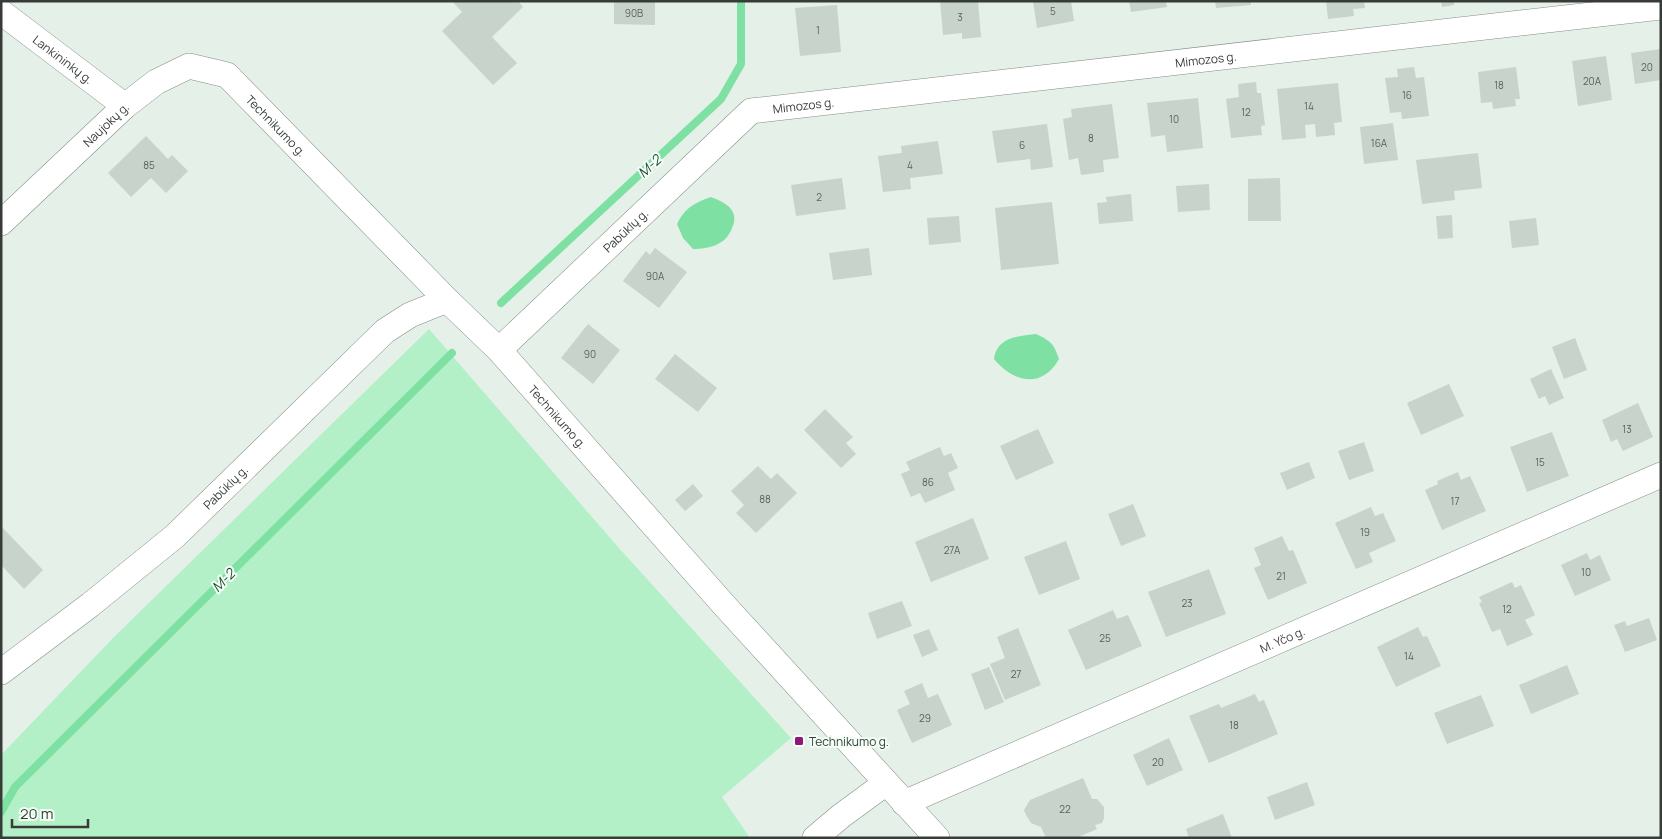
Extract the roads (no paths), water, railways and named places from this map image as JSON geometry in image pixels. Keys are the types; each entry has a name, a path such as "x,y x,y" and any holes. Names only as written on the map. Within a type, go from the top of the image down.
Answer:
{"street":[{"name":"Mimozos g.","path":"751,111 1661,7"},
{"name":"Lankininkų g.","path":"1,12 125,106"},
{"name":"Naujokų g.","path":"1,223 125,106 156,82 189,66 227,75"},
{"name":"Technikumo g.","path":"227,75 446,300 499,350 724,605 937,838"},
{"name":"Pabūklų g.","path":"499,350 751,111"},
{"name":"Pabūklų g.","path":"1,672 90,605 175,536 385,331 410,315 446,300"},
{"name":"M. Yčo g.","path":"904,803 1661,475"},
{"path":"815,838 886,783"}],"waterway":[{"name":"M-2","path":"501,303 721,99 741,64 741,1"},
{"name":"M-2","path":"1,812 15,787 452,353"}],"place":[{"name":"Technikumo g.","path":"799,741"}]}
